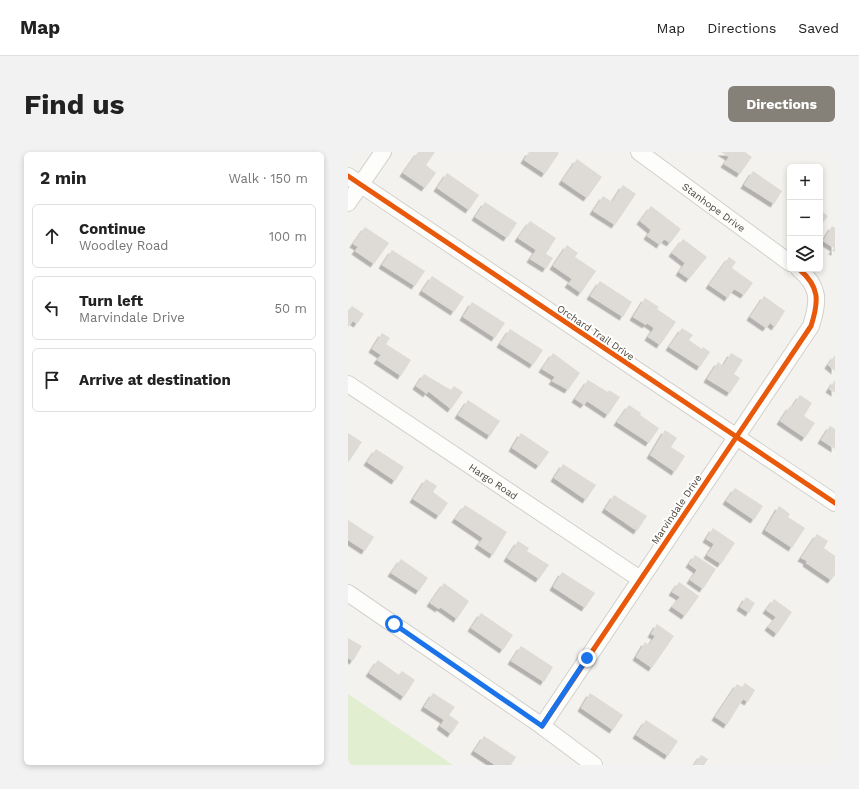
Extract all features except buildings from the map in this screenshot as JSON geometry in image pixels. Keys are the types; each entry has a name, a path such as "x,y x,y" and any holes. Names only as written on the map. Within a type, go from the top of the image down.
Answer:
{"street":[{"path":"348,204 383,152"},
{"name":"Stanhope Drive","path":"639,152 787,261"},
{"name":"Orchard Trail Drive","path":"348,176 835,503"},
{"name":"Marvindale Drive","path":"542,726 811,326 818,300 814,286 807,276 802,272"},
{"name":"Hargo Road","path":"348,384 640,579"},
{"path":"348,593 542,726 594,765"}],"green space":[{"path":"348,694 453,765 348,765"}],"cycle path":[{"path":"348,176 835,503"},
{"path":"542,726 811,326 815,309 816,295 811,282 802,272"}],"route":[{"path":"394,624 542,726 587,658"}]}
